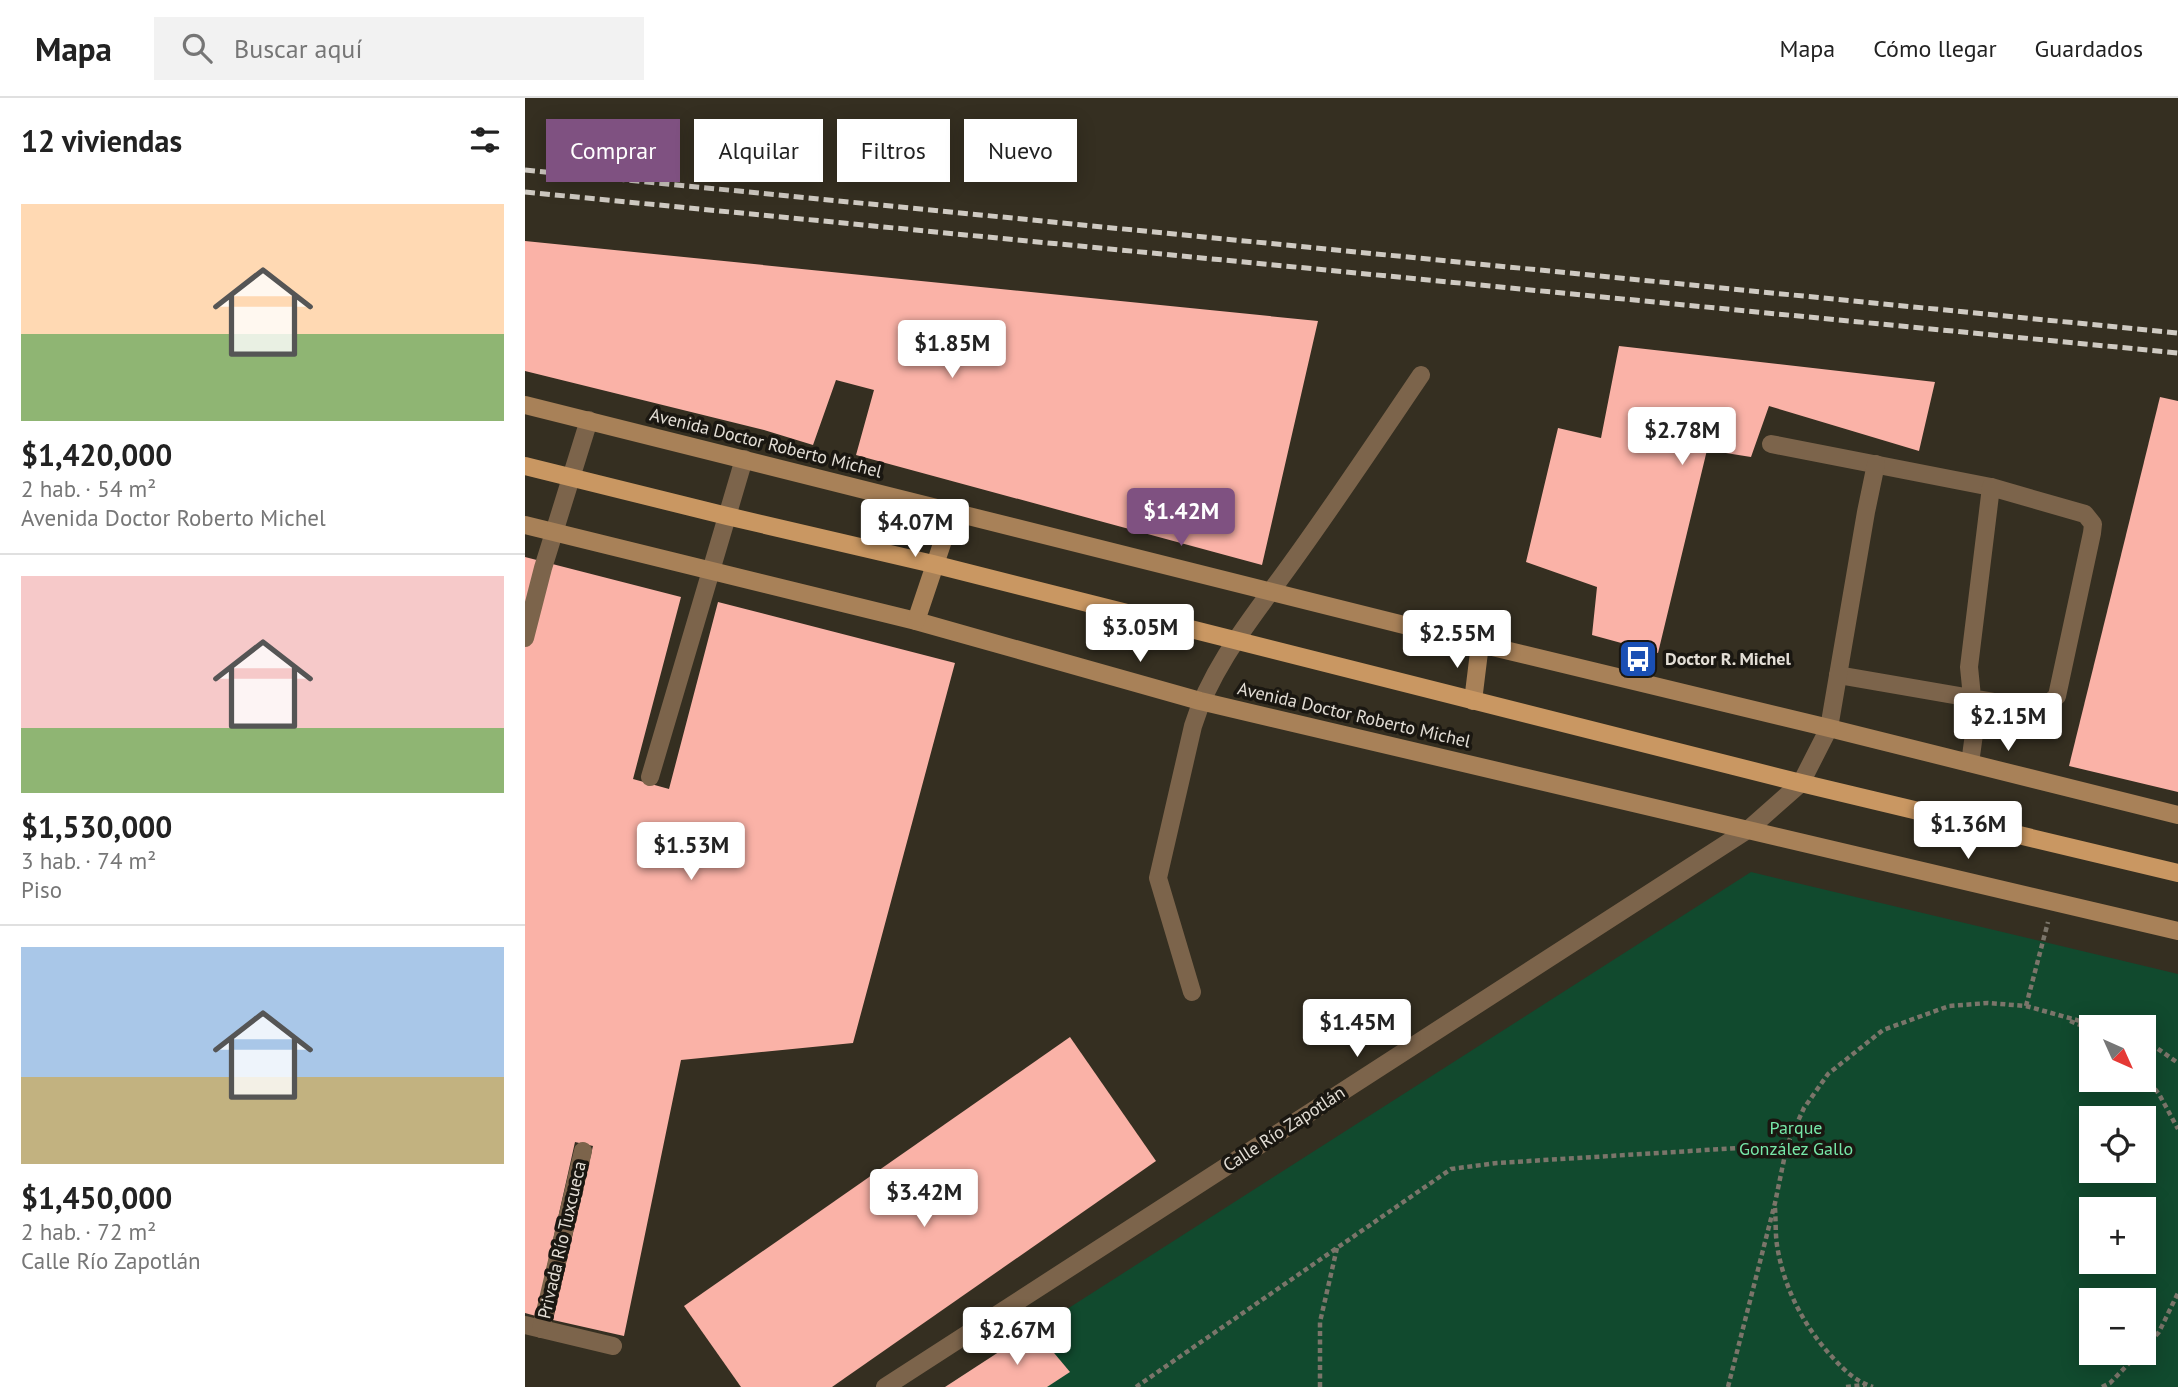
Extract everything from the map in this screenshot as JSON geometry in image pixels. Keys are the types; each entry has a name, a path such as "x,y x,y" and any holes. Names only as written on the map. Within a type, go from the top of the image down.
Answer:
{"main road":[{"name":"Avenida Doctor Roberto Michel","path":"525,405 2178,815"},
{"path":"525,466 1236,639 1801,783 2178,873"},
{"path":"916,621 953,511"},
{"name":"Avenida Doctor Roberto Michel","path":"525,525 916,621 1200,701 2178,931"},
{"path":"1473,701 1480,644"}],"street":[{"path":"1192,992 1158,878 1200,701 1236,639 1421,375"},
{"path":"525,638 589,420"},
{"path":"1771,444 1991,487 2085,513 2093,524 2057,696 2041,710 1838,675"},
{"path":"650,777 744,459"},
{"name":"Calle Río Zapotlán","path":"885,1387 1749,829 1801,783 1829,728 1876,464"},
{"path":"1970,763 1975,727 1969,667 1991,487"},
{"name":"Privada Río Tuxcueca","path":"533,1327 583,1151"},
{"path":"533,1327 613,1346"}],"path":[{"path":"2026,1006 2054,901"},
{"path":"1728,1387 1787,1145 1804,1108 1828,1074 1883,1030 1949,1006 1988,1003 2026,1006 2079,1021"},
{"path":"2026,1006 2079,1025"},
{"path":"2156,1047 2178,1063"},
{"path":"2156,1090 2178,1129"},
{"path":"1136,1387 1451,1169 1497,1163 1787,1145"},
{"path":"1775,1203 1778,1250 1790,1294 1814,1338 1848,1374 1873,1387"},
{"path":"1320,1387 1320,1322 1337,1248"},
{"path":"2156,1335 2178,1293"},
{"path":"2102,1387 2110,1383 2127,1365"},
{"path":"1846,1387 1865,1385"}],"green space":[{"name":"Parque González Gallo","path":"1751,872 2178,974 2178,1387 945,1387"}],"building":[{"path":"525,241 1318,321 1262,565 856,455 874,390 836,380 813,445 764,430 525,371"},
{"path":"1619,346 1935,382 1919,451 1769,406 1751,457 1707,450 1658,653 1592,635 1597,587 1526,562 1558,428 1601,438"},
{"path":"2160,397 2178,401 2178,792 2069,766"},
{"path":"525,557 681,597 633,779 669,789 718,602 955,663 853,1043 681,1060 624,1336 553,1320 593,1146 575,1142 536,1316 525,1313"},
{"path":"1070,1037 1156,1161 832,1387 741,1387 684,1306"},
{"path":"1034,1329 1070,1372 1047,1387 945,1387"}],"railway":[{"path":"525,170 2178,333"},
{"path":"525,192 2178,353"}],"place":[{"name":"Doctor R. Michel","path":"1638,659"}]}
